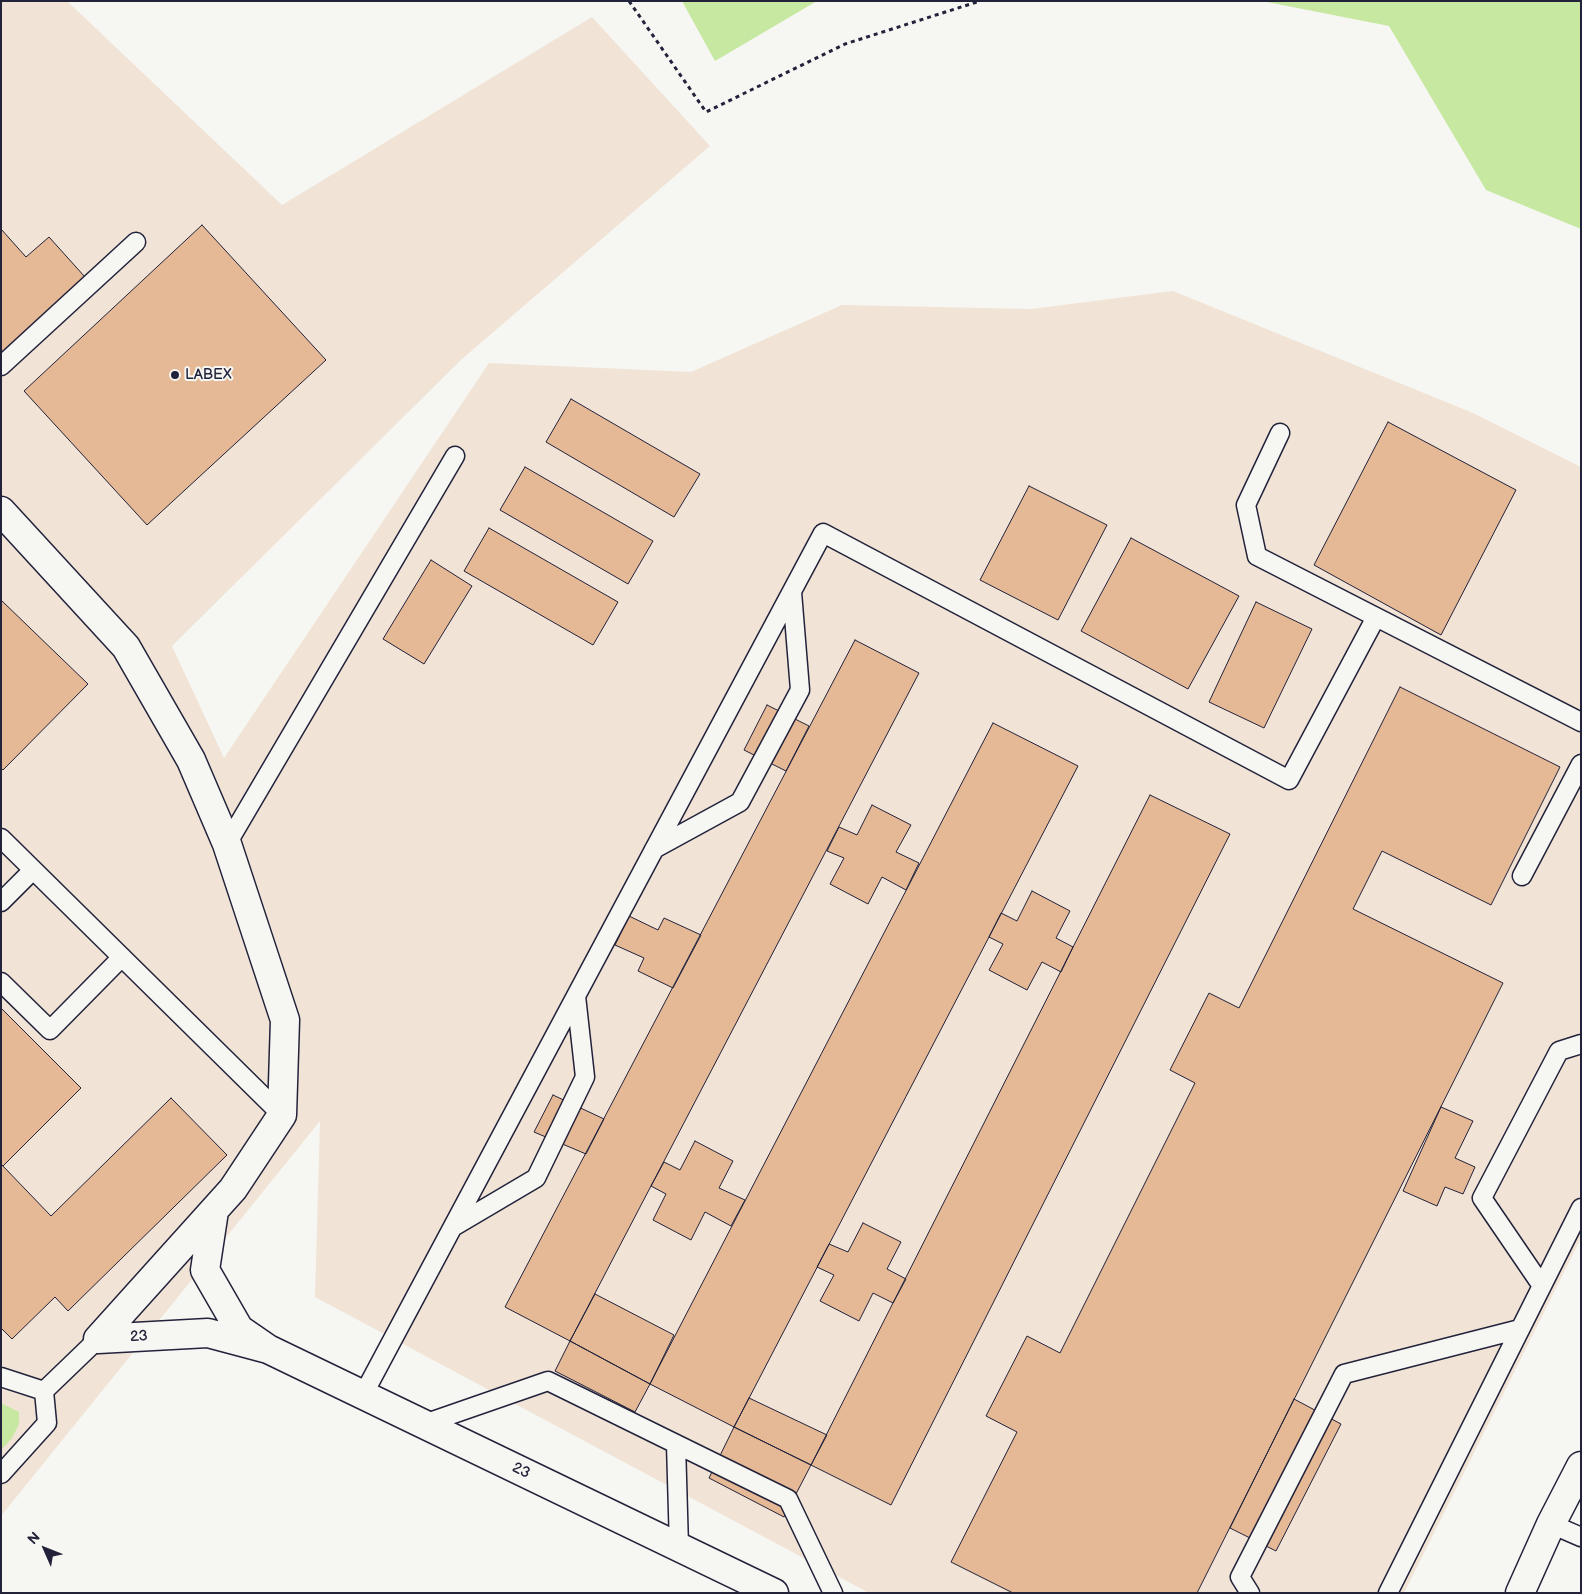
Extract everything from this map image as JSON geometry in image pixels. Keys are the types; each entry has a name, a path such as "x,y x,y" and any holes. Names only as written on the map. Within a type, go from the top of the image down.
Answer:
{"street":[{"path":"1,511 126,647 191,760 227,844 284,1020 282,1115 233,1189 98,1339"},
{"name":"23","path":"214,1211 205,1270 239,1329 268,1349 774,1593"},
{"name":"23","path":"98,1339 208,1333 268,1349"},
{"path":"1520,1593 1551,1524 1581,1466"}],"lane":[{"path":"1,366 136,242"},
{"path":"1280,433 1246,505 1257,556 1581,722"},
{"path":"227,844 455,456"},
{"path":"363,1395 823,533 1289,780 1376,617"},
{"path":"654,849 740,802 745,794 800,690 792,592"},
{"path":"1522,876 1581,764"},
{"path":"1,838 282,1115"},
{"path":"1,902 34,870"},
{"path":"1,982 50,1030 122,957"},
{"path":"453,1228 536,1178 585,1077 576,996"},
{"path":"1542,1286 1482,1198 1559,1051 1581,1044"},
{"path":"1388,1593 1581,1208"},
{"path":"1250,1593 1240,1577 1344,1374 1520,1329"},
{"path":"44,1391 98,1339"},
{"path":"1,1377 44,1391"},
{"path":"424,1424 548,1381 788,1498 833,1593"},
{"path":"1,1474 48,1423 44,1391"},
{"path":"676,1444 679,1547"},
{"path":"1551,1524 1581,1536"}],"path":[{"path":"629,1 706,112 845,44 980,1"}],"shaded area":[{"path":"1,1 67,1 282,205 592,17 710,146 462,359 172,646 224,758 489,363 691,372 842,305 1031,309 1173,291 1473,413 1581,467 1581,1238 1404,1593 869,1593 315,1297 320,1121 1,1516"}],"green space":[{"path":"682,1 817,1 715,61"},
{"path":"1262,1 1581,1 1581,229 1486,190 1389,26"},
{"path":"1,1403 19,1412 19,1424 12,1438 1,1450"}],"building":[{"name":"LABEX","path":"202,225 326,360 147,525 24,391"},
{"path":"1,229 26,257 49,237 85,277 1,353"},
{"path":"571,399 700,474 674,517 546,442"},
{"path":"1388,422 1516,490 1441,635 1314,565"},
{"path":"525,467 653,541 628,584 500,510"},
{"path":"1029,486 1107,525 1058,620 980,580"},
{"path":"489,528 618,602 593,645 464,571"},
{"path":"1131,538 1239,596 1188,689 1081,631"},
{"path":"431,560 472,586 424,664 383,639"},
{"path":"1,600 88,684 3,770 1,768"},
{"path":"1256,602 1312,629 1264,728 1209,702"},
{"path":"855,640 919,673 570,1341 505,1307"},
{"path":"1400,687 1560,767 1491,905 1382,851 1353,909 1503,983 1197,1593 1013,1593 951,1562 1017,1432 986,1416 1027,1336 1060,1353 1195,1083 1170,1070 1209,993 1239,1008"},
{"path":"767,705 809,726 786,771 744,750"},
{"path":"993,723 1078,766 734,1427 650,1384"},
{"path":"1150,795 1230,834 891,1505 811,1465"},
{"path":"872,805 911,825 896,852 919,863 906,890 882,877 868,904 830,884 844,858 827,851 839,827 857,835"},
{"path":"1032,891 1070,911 1056,938 1073,947 1061,972 1042,962 1027,990 989,970 1003,944 989,937 1001,913 1017,921"},
{"path":"629,916 658,930 664,918 701,935 673,988 638,971 644,958 615,945"},
{"path":"1,1008 81,1088 3,1166 1,1164"},
{"path":"553,1095 604,1119 586,1154 534,1132"},
{"path":"171,1098 227,1155 68,1311 55,1297 12,1339 1,1328 1,1164 51,1216"},
{"path":"1441,1107 1473,1121 1455,1158 1475,1167 1463,1194 1445,1187 1437,1206 1403,1191"},
{"path":"695,1141 733,1161 719,1188 745,1200 731,1226 705,1212 691,1240 653,1220 666,1194 651,1186 664,1162 680,1170"},
{"path":"863,1223 901,1242 887,1269 906,1279 893,1303 873,1293 859,1321 820,1301 834,1275 817,1267 829,1244 848,1252"},
{"path":"595,1294 674,1335 650,1384 570,1341"},
{"path":"570,1341 650,1384 635,1412 555,1371"},
{"path":"749,1398 827,1435 811,1465 734,1427"},
{"path":"1294,1399 1341,1424 1276,1551 1230,1528"},
{"path":"734,1427 811,1465 784,1517 709,1478"}],"place":[{"name":"LABEX","path":"175,375"}]}
